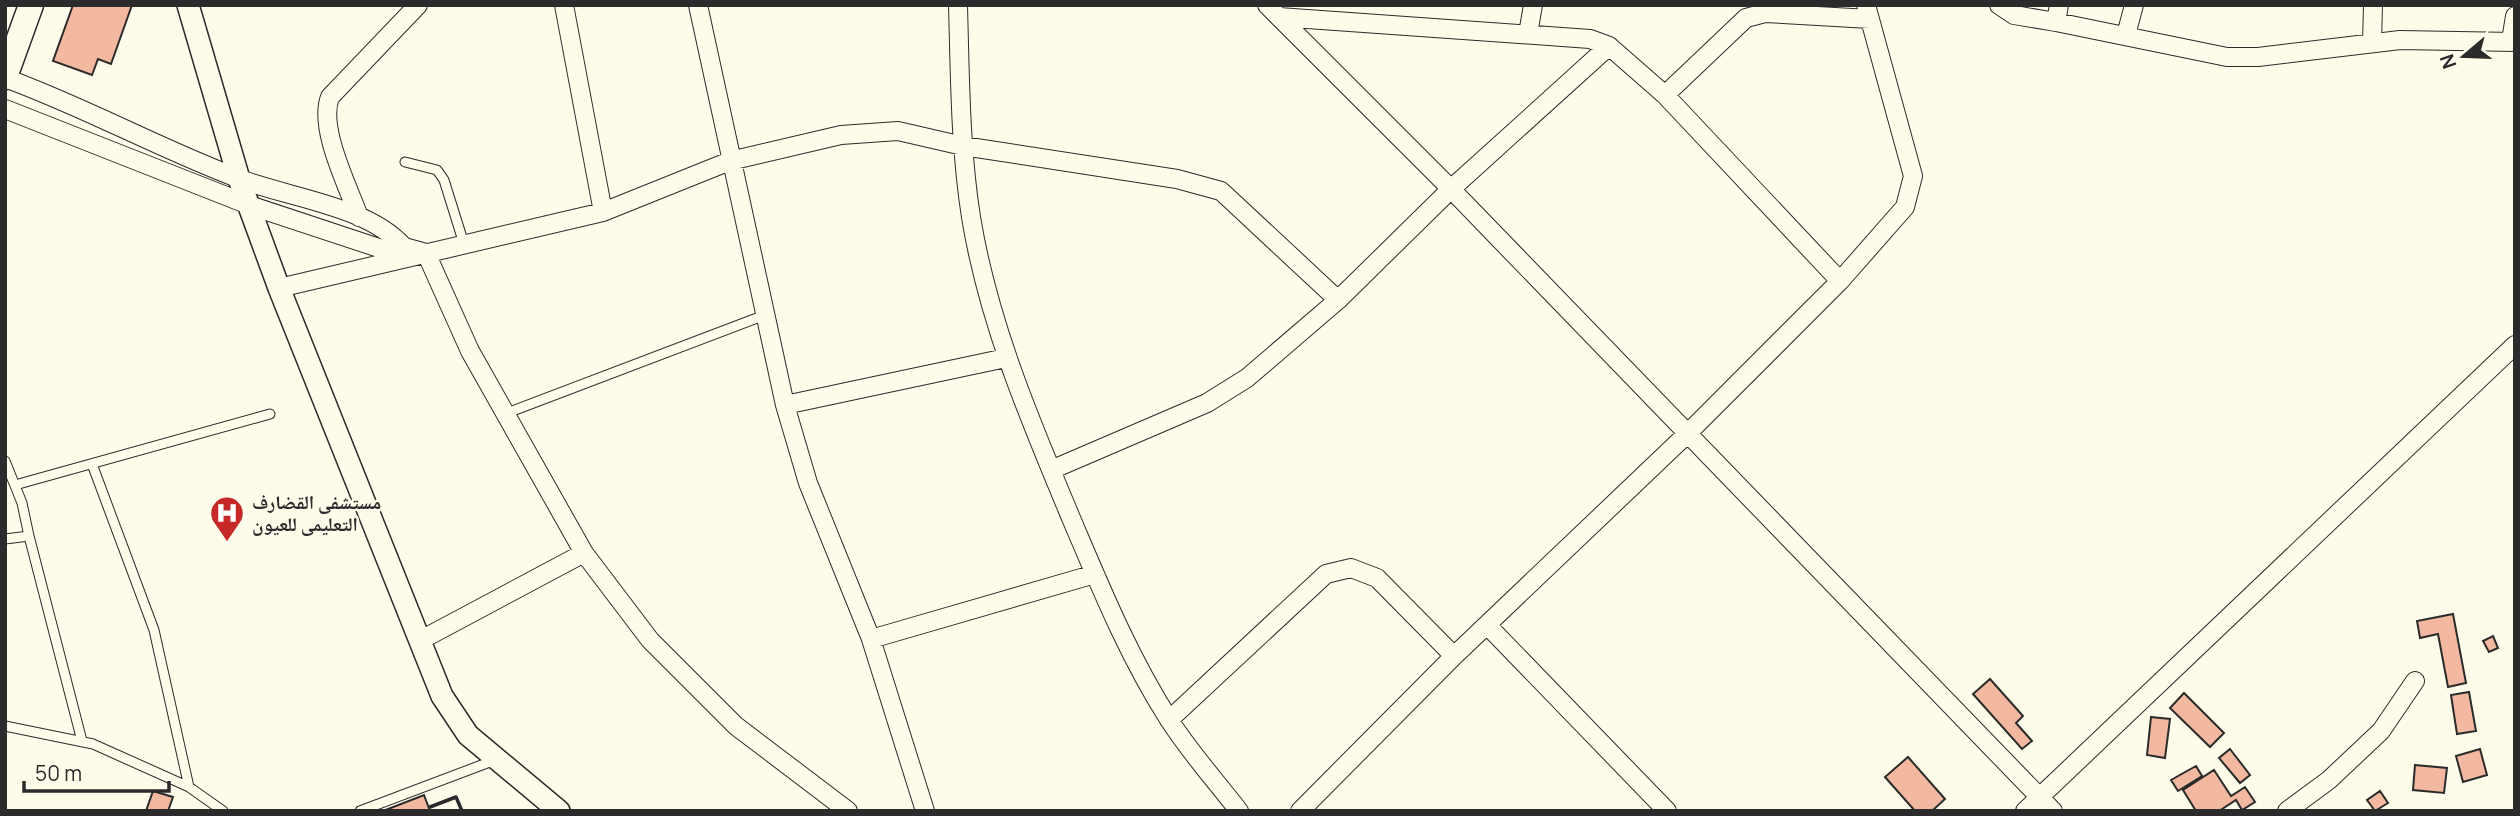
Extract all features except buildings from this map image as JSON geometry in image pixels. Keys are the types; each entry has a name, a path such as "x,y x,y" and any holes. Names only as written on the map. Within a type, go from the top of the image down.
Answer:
{"main road":[{"path":"5,78 32,5"}],"street":[{"path":"188,5 239,179 279,288 442,696 468,735 559,811"},
{"path":"359,217 327,128 325,109 330,97 418,5"},
{"path":"564,5 603,212"},
{"path":"698,5 785,405 808,484 871,639 925,811"},
{"path":"958,5 963,146 971,216 988,298 1006,358 1095,574 1137,666 1169,720 1238,811"},
{"path":"1528,34 1533,5"},
{"path":"1999,5 2014,15 2057,14 2126,35 2227,57 2258,57 2372,43 2513,41 2515,16"},
{"path":"2126,35 2134,5"},
{"path":"2372,43 2373,5"},
{"path":"1273,11 1325,13 1590,39 1609,46 1665,95 1840,281"},
{"path":"1273,11 1451,189 2053,811"},
{"path":"1300,811 1454,656 1687,434 1840,281 1905,206 1913,176 1868,12 1742,11 1665,95"},
{"path":"1051,470 1207,403 1247,378 1338,300 1451,189 1609,46"},
{"path":"5,78 239,179 359,217 392,233 404,247"},
{"path":"5,109 249,205 384,250 404,247 426,253"},
{"path":"279,288 603,212 730,161 841,135 886,132 928,136 963,146 1178,179 1221,191 1338,300"},
{"path":"426,253 449,309 584,552 650,640 736,726 848,811"},
{"path":"2025,811 2515,345"},
{"path":"785,405 1006,358"},
{"path":"419,641 584,552"},
{"path":"1169,720 1326,574 1351,568 1377,578 1454,656"},
{"path":"871,639 1095,574"},
{"path":"1487,625 1667,811"},
{"path":"2287,811 2329,780 2381,731 2415,681"}],"lane":[{"path":"405,162 437,170 444,180 464,244"},
{"path":"507,412 765,315"},
{"path":"15,485 270,414"},
{"path":"5,461 22,503 82,741"},
{"path":"92,464 154,630 189,787"},
{"path":"5,540 29,536"},
{"path":"5,726 82,741 189,787 223,811"},
{"path":"360,811 495,760"}],"wall":[{"path":"430,807 456,797 462,811"}],"place":[{"name":"مستشفى القضارف التعليمى للعيون","path":"227,543"}]}
